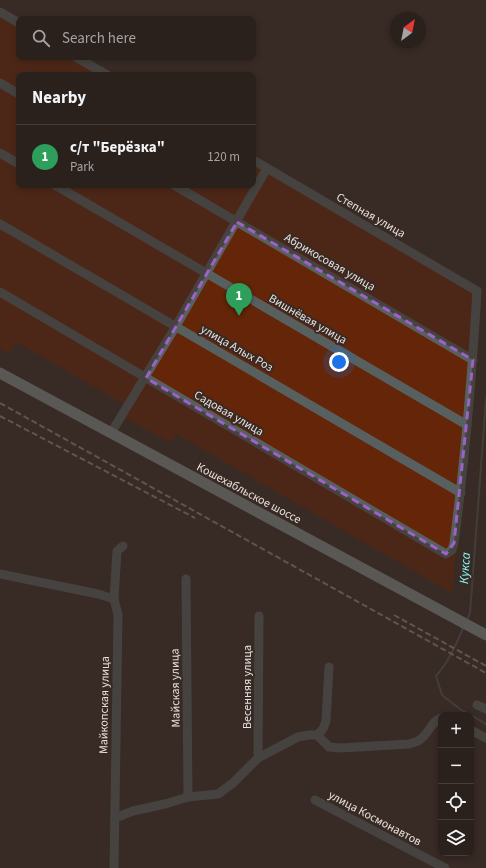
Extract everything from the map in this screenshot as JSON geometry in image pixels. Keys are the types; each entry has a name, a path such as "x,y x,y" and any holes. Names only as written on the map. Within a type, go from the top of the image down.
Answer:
{"main road":[{"name":"Кошехабльское шоссе","path":"0,373 486,635"}],"street":[{"path":"0,13 16,22"},
{"path":"81,60 102,72"},
{"path":"0,83 16,92"},
{"path":"0,153 16,162"},
{"name":"Степная улица","path":"256,162 477,291 472,360"},
{"path":"256,188 267,168"},
{"name":"Вишнёвая улица","path":"60,188 467,425"},
{"name":"Абрикосовая улица","path":"179,188 472,360"},
{"path":"111,433 146,378 256,188"},
{"name":"улица Алых Роз","path":"0,224 460,493"},
{"name":"Садовая улица","path":"0,292 446,554 452,550 454,543 460,493"},
{"path":"460,493 472,360"},
{"name":"Майкопская улица","path":"114,868 118,615 114,600 117,551 123,546"},
{"path":"0,574 98,594 114,600"},
{"name":"Майская улица","path":"186,578 188,797"},
{"name":"Весенняя улица","path":"258,758 259,616"},
{"path":"317,735 323,730 326,721 330,667"},
{"path":"477,705 486,710"},
{"path":"115,818 132,811 165,804 188,797 218,794 233,783 258,758 298,737 309,734 317,735 329,746 341,748 409,744 418,741 427,733 434,722 438,720"},
{"path":"474,732 486,738"},
{"name":"улица Космонавтов","path":"314,800 445,868"}],"highlighted area":[{"path":"237,222 473,360 454,543 446,554 146,378"}],"shaded area":[{"path":"0,7 16,17 16,60 89,60 110,72 16,72 16,188 256,188 256,157 480,288 468,442 452,593 176,434 171,443 125,418 131,408 16,342 9,354 0,348"}],"waterway":[{"name":"Кукса","path":"467,620 470,613 486,399"},
{"name":"Кукса","path":"463,628 455,647 436,676 442,695 465,712"},
{"name":"Кукса","path":"474,717 486,724"}],"railway":[{"path":"0,403 486,673"},
{"path":"0,416 195,518"},
{"path":"394,615 486,666"}],"place":[{"name":"с/т \"Берёзка\"","path":"239,316"}]}
